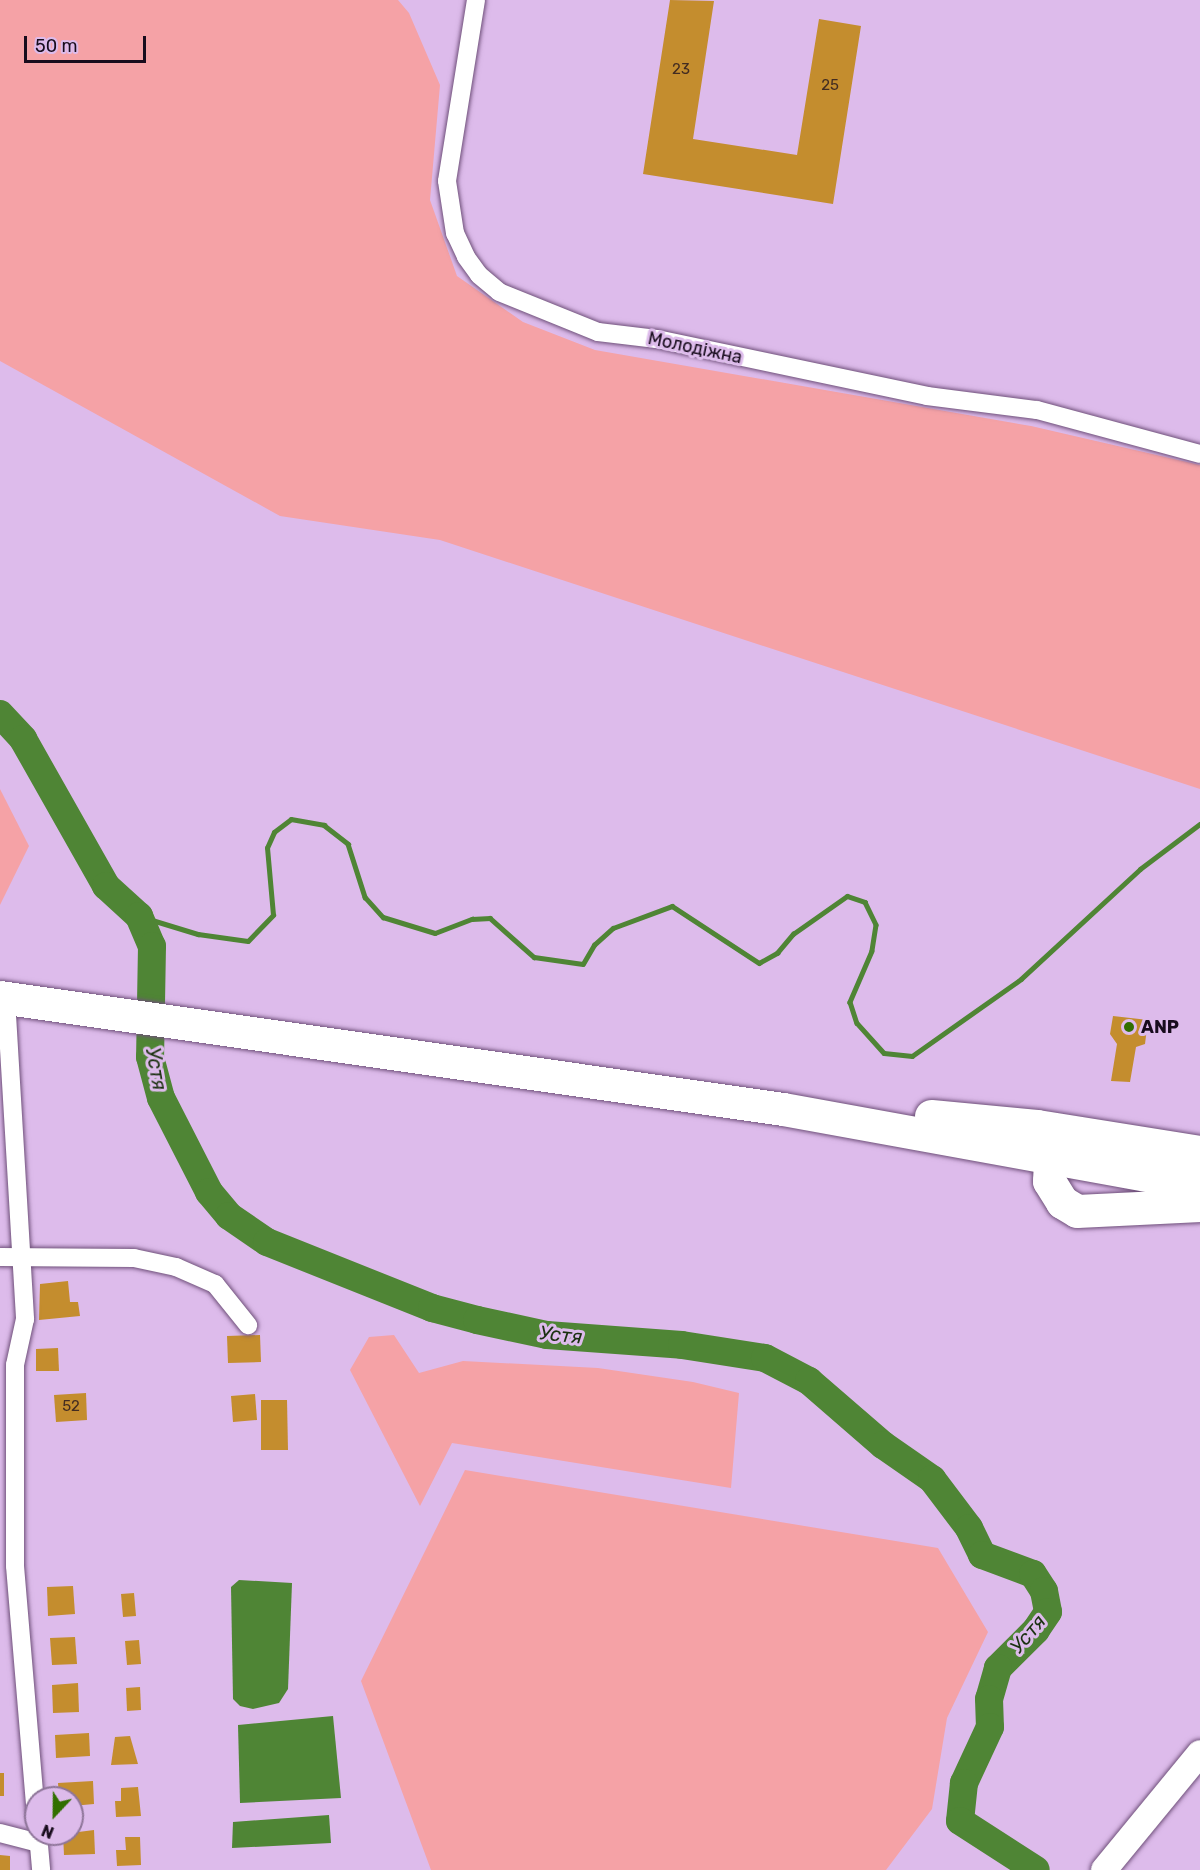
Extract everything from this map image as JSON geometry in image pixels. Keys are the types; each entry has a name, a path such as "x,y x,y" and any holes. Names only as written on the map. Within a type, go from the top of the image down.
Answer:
{"highway":[{"path":"3,997 783,1109 1200,1185"},
{"path":"783,1109 917,1115 1070,1131 1200,1152"},
{"path":"1070,1131 1052,1158 1049,1181 1062,1203 1077,1211 1200,1205"}],"main road":[{"path":"1104,1870 1200,1753"}],"street":[{"name":"Молодіжна","path":"476,0 447,181 455,233 466,257 478,275 499,292 598,332 657,339 927,396 1038,410 1200,454"},
{"path":"3,997 25,1319 15,1365 7,1565 32,1786"},
{"path":"0,1257 134,1258 176,1267 215,1284 248,1325"},
{"path":"0,1833 24,1837"},
{"path":"39,1846 41,1870"}],"shaded area":[{"path":"0,0 398,0 409,13 440,85 430,200 457,276 523,322 595,350 1031,426 1200,465 1200,789 440,540 280,516 0,361"},
{"path":"0,789 29,846 0,905"},
{"path":"394,1335 419,1373 463,1361 598,1368 693,1382 739,1393 731,1488 452,1443 420,1506 350,1370 369,1337"},
{"path":"465,1470 938,1548 988,1632 947,1718 932,1809 886,1870 431,1870 361,1681"},
{"path":"239,1580 292,1583 288,1689 279,1703 253,1709 240,1706 233,1699 231,1587"},
{"path":"333,1716 341,1798 240,1803 238,1725"},
{"path":"329,1815 331,1843 232,1848 233,1822"}],"building":[{"path":"670,0 714,1 693,139 797,155 819,19 861,26 833,204 643,174"},
{"path":"1113,1016 1148,1020 1145,1044 1136,1047 1130,1082 1111,1081 1117,1044 1110,1034"},
{"path":"68,1281 70,1302 78,1302 80,1316 39,1320 40,1284"},
{"path":"260,1335 261,1362 228,1363 227,1336"},
{"path":"58,1348 59,1371 36,1371 36,1349"},
{"path":"86,1393 87,1420 56,1422 54,1395"},
{"path":"255,1394 257,1420 233,1422 231,1396"},
{"path":"261,1400 287,1400 288,1450 261,1450"},
{"path":"73,1586 75,1614 48,1616 47,1587"},
{"path":"134,1593 136,1616 123,1617 121,1594"},
{"path":"75,1637 77,1664 52,1665 50,1638"},
{"path":"139,1640 141,1664 127,1665 125,1641"},
{"path":"78,1683 79,1712 53,1713 52,1685"},
{"path":"140,1687 141,1710 127,1711 126,1688"},
{"path":"89,1733 90,1756 56,1758 55,1735"},
{"path":"130,1736 138,1764 111,1765 115,1737"},
{"path":"0,1773 4,1773 4,1796 0,1796"},
{"path":"93,1781 94,1804 84,1805 84,1786 58,1786 58,1783"},
{"path":"138,1787 141,1816 116,1817 115,1801 121,1801 121,1788"},
{"path":"94,1830 95,1854 64,1855 64,1846 84,1846 84,1831"},
{"path":"125,1837 140,1837 141,1865 117,1866 116,1850 126,1850"},
{"path":"0,1855 10,1856 10,1870 0,1870"}],"waterway":[{"name":"Устя","path":"0,714 23,739 106,886 139,916 152,946 150,1057 161,1098 209,1192 229,1216 267,1242 432,1308 477,1320 547,1335 682,1345 765,1358 809,1381 883,1445 932,1479 969,1528 982,1555 1033,1574 1044,1591 1048,1612 1036,1630 998,1668 989,1699 990,1727 964,1783 960,1821 1036,1870"},
{"path":"139,916 198,934 248,941 273,915 267,848 274,832 291,819 324,825 348,844 365,897 383,917 435,933 472,919 490,918 534,957 583,964 594,945 613,928 672,906 759,963 777,953 793,934 847,896 865,902 876,925 872,951 850,1002 857,1023 884,1053 912,1056 1021,979 1140,869 1200,824"}],"place":[{"name":"ANP","path":"1129,1027"}]}
